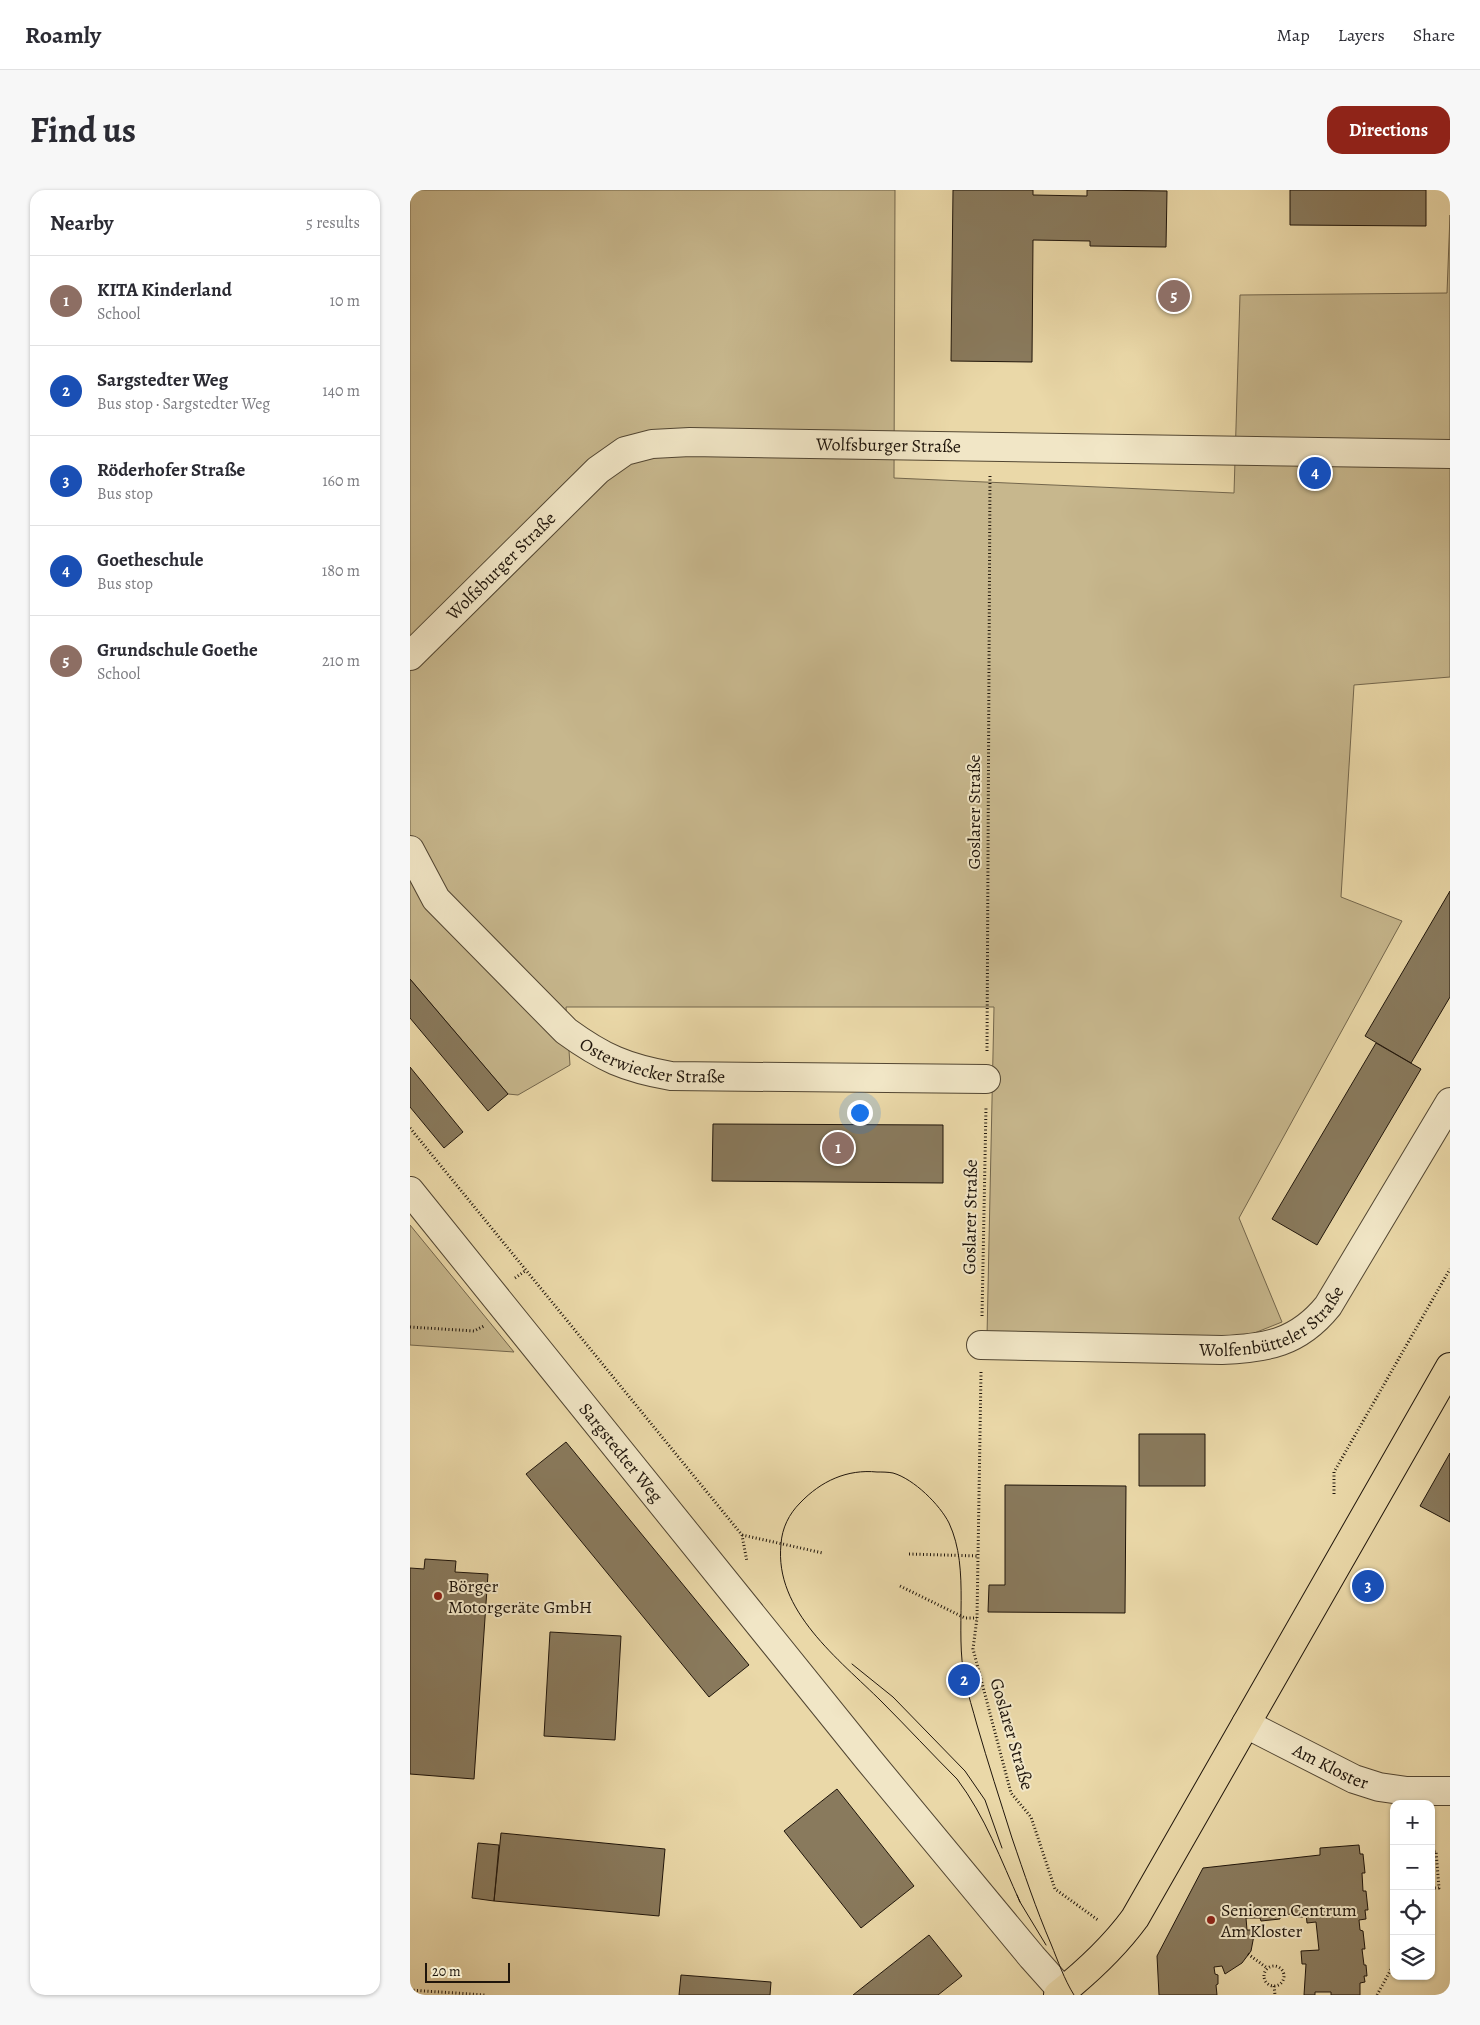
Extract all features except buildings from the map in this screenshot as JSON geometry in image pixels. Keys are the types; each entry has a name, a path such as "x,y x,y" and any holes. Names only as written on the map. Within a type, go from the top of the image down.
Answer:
{"main road":[{"path":"1062,1994 1090,1970 1121,1937 1149,1895 1450,1367"}],"street":[{"name":"Wolfsburger Straße","path":"410,656 598,470 625,451 652,444 690,442 1450,454"},
{"name":"Osterwiecker Straße","path":"410,850 436,899 566,1031 585,1045 613,1061 641,1071 671,1076 986,1079"},
{"name":"Wolfenbütteler Straße","path":"982,1345 1222,1350 1252,1349 1277,1343 1294,1336 1315,1322 1328,1306 1450,1102"},
{"name":"Sargstedter Weg","path":"410,1191 868,1759 1062,1994"},
{"name":"Am Kloster","path":"1246,1724 1354,1779 1379,1788 1407,1791 1450,1791"}],"path":[{"name":"Goslarer Straße","path":"991,447 986,1079 977,1618 973,1649 1011,1793 1031,1817 1055,1889 1121,1937"},
{"path":"410,1128 742,1535 748,1587 737,1595"},
{"path":"1334,1494 1334,1472 1450,1269"},
{"path":"410,1327 474,1332 508,1312"},
{"path":"742,1535 823,1553"},
{"path":"909,1554 978,1556"},
{"path":"900,1586 965,1618 977,1618"},
{"path":"1435,1851 1439,1888 1435,1888"},
{"path":"1248,1954 1267,1968"},
{"path":"1273,1965 1280,1966 1284,1972 1284,1980 1274,1986 1268,1984 1264,1973 1267,1968 1273,1965"},
{"path":"1377,1995 1390,1971"},
{"path":"1274,1986 1275,1995"},
{"path":"410,1990 485,1995"}],"shaded area":[{"path":"410,190 895,190 894,478 1234,493 1240,295 1447,293 1450,215 1450,677 1354,685 1341,897 1402,921 1239,1218 1282,1322 1237,1340 987,1336 994,1007 566,1007 570,1065 518,1095 508,1094 410,979"},
{"path":"410,1225 514,1352 410,1345"}],"tram line":[{"path":"1020,1902 984,1823 957,1779 829,1651 799,1612 788,1591 782,1568 781,1544 789,1517 808,1495 835,1478 855,1472 891,1473 901,1476 926,1494 949,1523 956,1541 959,1560 962,1661 969,1697 994,1782 1040,1918 1061,1970 1074,1995"},
{"path":"852,1664 893,1697 965,1771 985,1800 1002,1848"},
{"path":"1017,1895 1046,1945"}],"place":[{"name":"Grundschule Goethe","path":"1174,296"},
{"name":"Goetheschule","path":"1315,473"},
{"name":"KITA Kinderland","path":"838,1148"},
{"name":"Röderhofer Straße","path":"1368,1586"},
{"name":"Börger Motorgeräte GmbH","path":"438,1596"},
{"name":"Sargstedter Weg","path":"964,1680"},
{"name":"Senioren Centrum Am Kloster","path":"1211,1920"}]}
